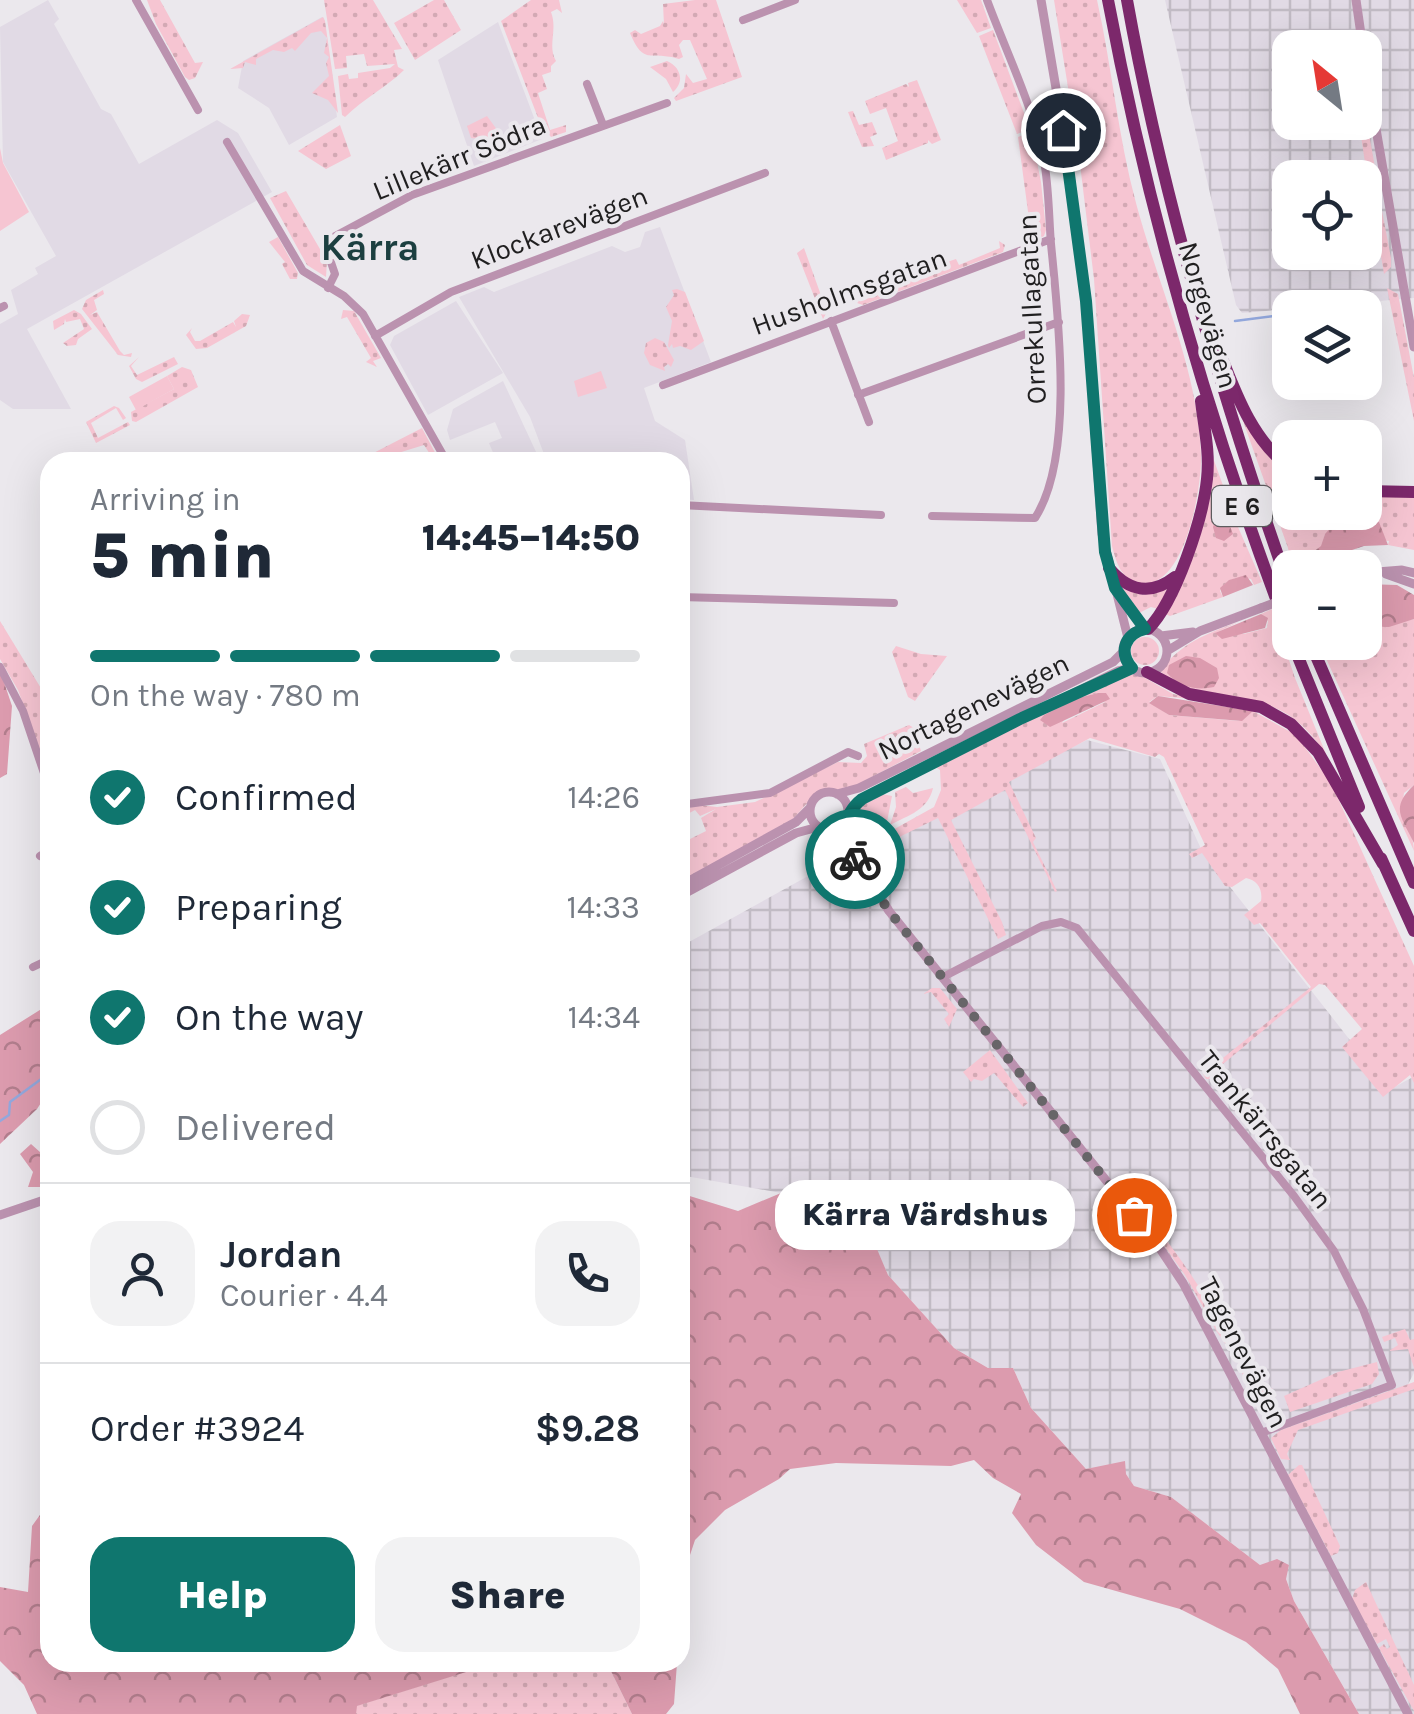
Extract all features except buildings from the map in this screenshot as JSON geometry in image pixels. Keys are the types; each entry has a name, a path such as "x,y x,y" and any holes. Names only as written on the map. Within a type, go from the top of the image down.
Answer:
{"highway":[{"name":"Norgevägen","path":"1108,0 1154,212 1198,374 1272,588"},
{"name":"Norgevägen","path":"1127,0 1193,285 1275,550"},
{"path":"1193,285 1249,420 1272,452"},
{"path":"1146,629 1160,615 1177,576 1207,479 1208,448 1198,374"},
{"path":"1382,491 1414,492"},
{"path":"1109,568 1122,582 1140,590 1159,588 1177,576"},
{"name":"Norgevägen","path":"1299,660 1328,737 1414,931"},
{"path":"1318,660 1414,883"},
{"path":"1148,672 1175,689 1262,708 1291,724 1318,752 1383,864"}],"street":[{"path":"136,0 198,110"},
{"path":"742,20 795,0"},
{"name":"Orrekullagatan","path":"932,516 1027,519 1038,514 1056,441 1061,395 1059,322 1045,168 1034,126 987,0"},
{"path":"1040,0 1080,242 1101,518 1109,568 1128,638 1124,651 1132,668 1148,672 1163,664 1167,651 1161,636"},
{"path":"1356,0 1360,30"},
{"path":"587,84 603,125"},
{"name":"Lillekärr Södra","path":"328,288 335,274 324,242 401,199 668,103"},
{"path":"1377,140 1414,348"},
{"path":"227,142 303,271 358,308 441,452"},
{"name":"Klockarevägen","path":"375,336 451,292 765,174"},
{"name":"Husholmsgatan","path":"663,385 1051,239"},
{"path":"831,320 869,422"},
{"path":"858,395 1059,322"},
{"path":"690,505 881,515"},
{"path":"1382,571 1414,573"},
{"path":"1382,572 1414,584"},
{"path":"1115,588 1146,629 1161,636 1200,631"},
{"path":"690,597 894,604"},
{"path":"1167,651 1200,631 1272,603"},
{"path":"1128,638 1146,629"},
{"name":"Nortagenevägen","path":"690,880 796,822 810,810 819,794 859,788 1112,662 1124,651"},
{"path":"0,667 23,711 40,761"},
{"name":"Nortagenevägen","path":"690,891 796,833 838,828 862,799 1072,693 1132,668"},
{"path":"690,803 770,793 848,752 858,756"},
{"path":"837,794 845,802 846,816"},
{"path":"810,810 811,820 823,829"},
{"name":"Tagenevägen","path":"846,816 850,850"},
{"name":"Tagenevägen","path":"823,829 850,850 889,911 1155,1241 1205,1321 1408,1714"},
{"name":"Trankärrsgatan","path":"943,977 1042,926 1061,922 1077,928 1294,1196 1334,1252 1363,1309 1392,1385 1261,1433"},
{"path":"33,967 40,964"},
{"path":"0,1215 40,1201"}],"shaded area":[{"path":"48,0 59,19 54,24 101,109 111,114 139,164 217,120 238,133 272,192 27,329 71,409 13,409 0,400 0,324 18,314 11,290 38,274 35,268 56,256 3,162 0,27"},
{"path":"147,0 160,0 195,63 203,62 195,78 185,77"},
{"path":"324,0 373,0 402,49 394,50 398,67 404,70 345,117 338,76 358,78 358,73 395,64 367,66 364,54 346,56 347,68 335,69"},
{"path":"434,0 444,0 461,30 415,60 394,23"},
{"path":"531,0 559,0 562,13 557,9 551,12 556,61 551,72 542,75 547,89 538,93 550,130 566,125 566,132 551,137 540,123 501,21"},
{"path":"716,0 742,77 676,101 686,74 693,83 707,79 690,40 679,45 683,57 679,59 644,54 630,33 635,30 641,34 663,21 664,25 663,4"},
{"path":"957,0 981,0 991,28 977,33"},
{"path":"1054,0 1097,0 1130,178 1193,391 1201,455 1194,514 1178,557 1167,573 1153,582 1136,582 1126,576 1112,546 1094,279"},
{"path":"1165,0 1414,0 1414,298 1382,301 1382,290 1272,290 1272,310 1242,313 1236,305"},
{"path":"322,17 337,117 289,145 269,108 238,88 243,61"},
{"path":"323,17 325,21 338,113 328,100 312,93 329,76 329,57 324,53 327,38 321,31 311,33 295,51 273,50 256,59 256,65 245,62 243,68 230,69"},
{"path":"498,22 542,139 474,166 438,60"},
{"path":"993,30 1030,129 1017,134 979,36"},
{"path":"667,61 680,75 673,92 666,79 650,67"},
{"path":"917,80 941,140 932,144 928,140 886,160 882,148 898,141 886,108 870,114 865,101 906,84 909,87 908,83"},
{"path":"853,111 859,125 872,122 877,134 870,137 874,146 862,147 848,112"},
{"path":"487,116 498,131 495,141 471,138 467,126"},
{"path":"340,125 351,156 326,169 298,151"},
{"path":"1031,132 1046,230 1035,241 1018,137"},
{"path":"1362,140 1370,140 1374,160 1365,160"},
{"path":"0,148 3,163 29,212 0,231"},
{"path":"286,191 327,261 326,277 307,265 270,198"},
{"path":"1382,211 1391,258 1391,267 1384,274"},
{"path":"660,227 711,362 644,388 655,421 685,440 687,452 543,452 530,417 459,297 484,287 494,292 612,246 625,252 640,247 645,232"},
{"path":"278,237 298,273 297,279 290,279 282,264 285,262 269,242"},
{"path":"999,241 1005,245 1003,252 863,305 857,303 861,294 864,300 905,284 903,278 919,280 946,269 944,263 956,259 959,265 1000,248"},
{"path":"804,248 827,312 823,319 797,253"},
{"path":"1387,288 1398,294 1414,378 1414,421"},
{"path":"103,290 104,294 94,300 97,310 90,315 97,312 120,351 124,355 132,353 131,357 118,355 82,309 86,300"},
{"path":"672,290 685,292 704,341 691,350 668,345 672,321 666,307 674,295"},
{"path":"456,301 503,373 428,415 390,345 394,336"},
{"path":"74,310 92,329 76,345 67,346 63,343 84,329 80,319 65,319 54,330 53,321"},
{"path":"343,310 354,311 381,358 373,361 377,367 366,362 371,358 347,317 341,319"},
{"path":"242,314 250,315 246,326 207,348 196,349 186,335 192,328 195,341 200,341 233,322 236,327 234,321"},
{"path":"655,338 664,342 674,360 671,367 664,367 665,371 650,365 644,353 646,343"},
{"path":"139,357 131,366 137,375 174,357 178,364 142,382 129,366"},
{"path":"182,367 191,370 198,387 132,421 131,412 174,389 167,376"},
{"path":"601,371 607,388 578,397 574,381"},
{"path":"167,376 174,389 136,410 129,397"},
{"path":"503,381 536,452 493,452 489,443 502,438 495,422 450,440 447,430 453,409"},
{"path":"114,406 119,408 126,418 123,420 116,408 91,423 98,438 128,422 130,425 96,443 86,422"},
{"path":"1242,418 1272,452 1272,503"},
{"path":"422,428 435,452 429,452 424,445 401,452 375,452"},
{"path":"1212,455 1262,582 1254,585 1251,579 1233,579 1220,591 1223,597 1170,616 1165,614"},
{"path":"1382,495 1414,497 1414,550 1388,545 1389,541 1325,534 1322,546 1316,550 1288,548 1282,530 1382,530"},
{"path":"1119,586 1143,595 1167,589 1158,609 1151,607 1137,614"},
{"path":"1272,609 1272,660 1289,660 1326,754 1303,726 1281,711 1199,692 1172,681 1160,671 1185,646 1215,631 1238,622 1216,633 1244,634 1267,628 1268,621 1261,614"},
{"path":"1414,619 1414,785 1404,793 1403,804 1414,851 1327,660 1382,660 1382,626"},
{"path":"0,621 40,687 40,750 18,690 0,659"},
{"path":"1145,637 1155,641 1159,651 1155,661 1145,665 1135,661 1131,651 1135,641"},
{"path":"896,646 921,654 947,656 915,701 908,697 892,652"},
{"path":"1117,674 1140,675 1173,694 1204,700 1158,696 1149,702 1169,715 1239,721 1253,711 1296,735 1331,783 1414,966 1414,1083 1410,1075 1383,1097 1342,1047 1362,1029 1325,985 1319,984 1211,1074 1215,1079 1206,1079 1203,1074 1311,987 1260,923 1254,925 1244,915 1261,901 1256,883 1246,878 1232,887 1225,886 1202,853 1192,858 1189,854 1205,845 1164,757 1090,738 1009,782 1036,838 1033,842 1055,892 1005,790 951,820 1002,922 1006,935 998,939 938,818 883,845 876,860 872,853 863,857 859,850 934,807 941,790 940,770 934,766","holes":["1098,693 1105,702 1062,723 1078,698"]},
{"path":"909,725 914,728 921,751 851,788 818,791 793,819 690,876 690,839 706,831 701,818 716,809 700,816 695,810 690,813 690,808 755,802 838,762 861,763 867,756 864,744"},
{"path":"1087,740 1160,759 1202,851 1389,1090 1413,1077 1414,1373 1404,1392 1414,1389 1414,1714 1359,1714 1294,1601 1286,1579 1260,1565 1171,1497 1134,1486 1126,1474 1086,1469 1031,1408 1013,1368 988,1368 954,1348 888,1275 870,1235 781,1193 690,1177 690,941 819,870"},
{"path":"906,787 913,793 933,788 922,807 890,825 896,807 895,792"},
{"path":"882,794 892,796 886,827 860,826 849,830 855,812"},
{"path":"940,988 957,1009 949,1027 944,1019 949,1014 931,992 923,994"},
{"path":"990,1050 1028,1103 1023,1107 994,1073 982,1081 971,1082 963,1072"},
{"path":"1164,1226 1161,1233 1214,1310 1257,1392 1272,1388 1276,1396 1254,1405 1238,1362 1155,1233"},
{"path":"1405,1329 1410,1340 1414,1339 1414,1368 1408,1349 1389,1351 1398,1345 1395,1338 1384,1342 1382,1337"},
{"path":"1377,1362 1379,1374 1372,1384 1290,1412 1284,1396 1338,1372"},
{"path":"1414,1382 1414,1389 1298,1430 1287,1454 1290,1460 1281,1459 1271,1438 1281,1430"},
{"path":"1299,1465 1340,1546 1338,1553 1331,1556 1288,1475"},
{"path":"1366,1582 1414,1685 1414,1711 1379,1648 1384,1644 1387,1649 1390,1647 1386,1639 1377,1644 1352,1599 1355,1590"},
{"path":"464,1672 611,1672 632,1714 356,1714 356,1706"}],"green space":[{"path":"1219,511 1224,511 1233,534 1224,541 1216,538 1213,527"},
{"path":"1329,530 1382,530 1388,545 1316,550"},
{"path":"1246,575 1253,585 1223,597 1220,588 1229,580"},
{"path":"1382,585 1397,585 1414,595 1414,619 1382,627"},
{"path":"1261,614 1268,618 1265,628 1222,639 1215,633"},
{"path":"1186,656 1200,658 1217,668 1219,678 1214,687 1189,687 1167,673 1169,665"},
{"path":"0,670 12,706 7,774 0,778"},
{"path":"1106,693 1110,699 1050,727 1040,720 1078,698"},
{"path":"1158,696 1253,711 1242,721 1169,715 1149,703"},
{"path":"1414,785 1414,843 1400,806"},
{"path":"40,1010 40,1104 0,1144 0,1035"},
{"path":"31,1144 40,1152 40,1187 28,1187 33,1172 20,1154"},
{"path":"781,1193 871,1235 888,1275 954,1348 988,1368 1013,1368 1031,1408 1086,1469 1125,1461 1126,1474 1134,1486 1171,1497 1260,1565 1277,1559 1289,1565 1286,1579 1294,1601 1359,1714 1300,1714 1278,1669 1246,1642 1180,1609 1084,1582 1036,1545 1012,1513 1021,1494 993,1478 974,1460 951,1466 836,1463 790,1469 725,1510 695,1540 690,1555 690,1196 738,1211"},
{"path":"40,1515 40,1672 466,1672 357,1706 356,1714 37,1714 24,1685 0,1661 0,1587 28,1592 32,1526"},
{"path":"611,1672 676,1672 674,1704 666,1714 632,1714"}],"waterway":[{"path":"1235,321 1272,316"},
{"path":"0,1121 9,1115 10,1102 40,1080"}],"way so far":[{"path":"855,859 889,911 1134,1215"}],"place":[{"name":"Kärra Värdshus","path":"1134,1215"}],"district":[{"name":"Kärra","path":"370,247"}],"route":[{"path":"855,859 845,821 848,812 862,799 1118,671 1132,668 1124,656 1124,646 1132,634 1145,629 1115,588 1102,534 1086,301 1063,130"}]}
